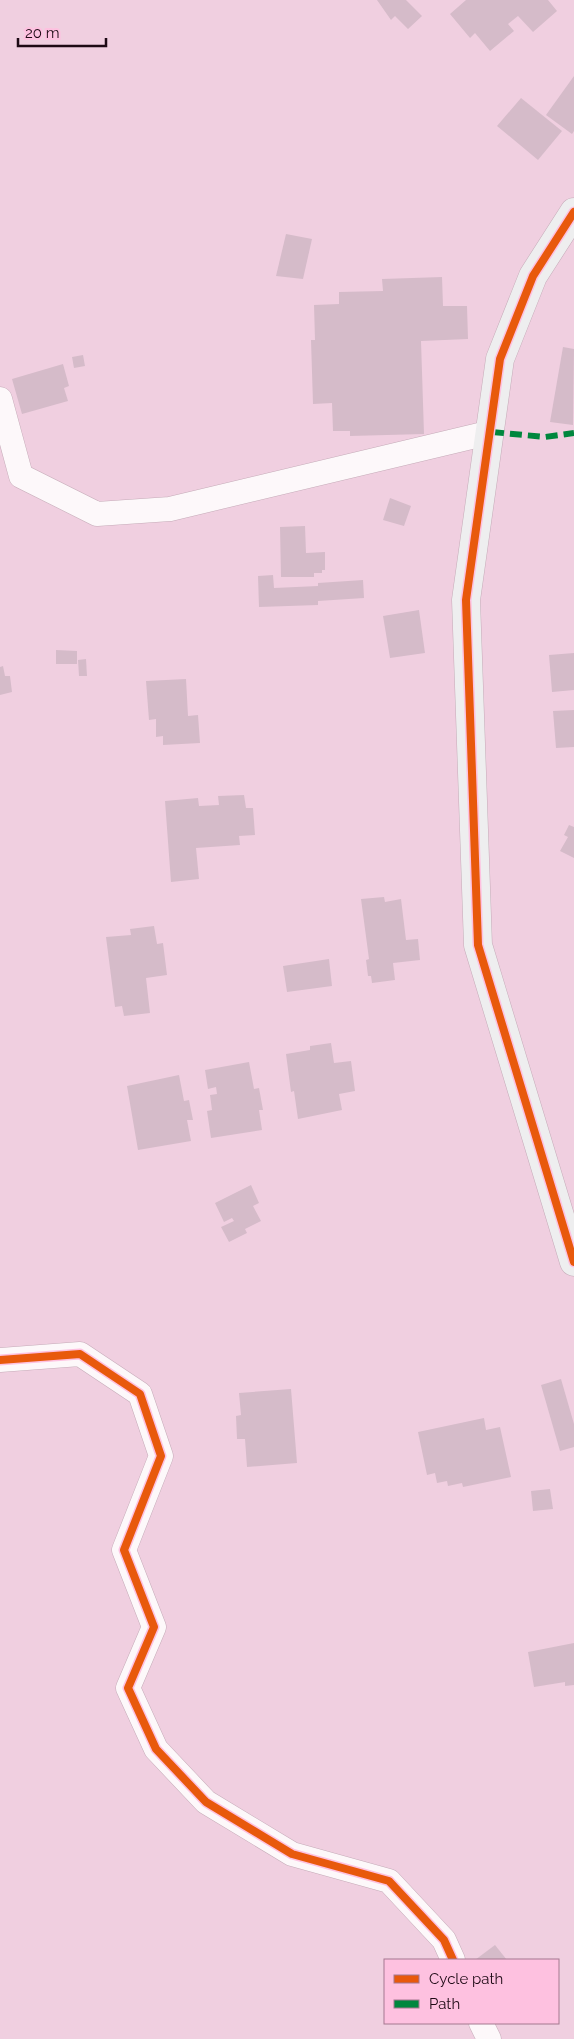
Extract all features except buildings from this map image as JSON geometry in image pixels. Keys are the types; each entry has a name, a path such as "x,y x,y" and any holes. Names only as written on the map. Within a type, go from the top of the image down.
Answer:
{"street":[{"path":"574,212 533,276 500,359 492,432 466,600 478,945 574,1262"},
{"path":"0,399 21,476 97,514 170,509 492,432"},
{"path":"0,1360 80,1354 140,1394 161,1456 124,1550 154,1627 128,1688 156,1749 206,1802 292,1854 389,1882 444,1940 453,1959"},
{"path":"482,2024 489,2039"}],"marked path":[{"path":"492,432 545,437 574,433"}],"cycle path":[{"path":"574,212 533,276 500,359 466,600 478,945 574,1262"},
{"path":"0,1360 80,1354 140,1394 161,1456 124,1550 154,1627 128,1688 156,1749 206,1802 292,1854 389,1881 444,1940 453,1959"}]}
